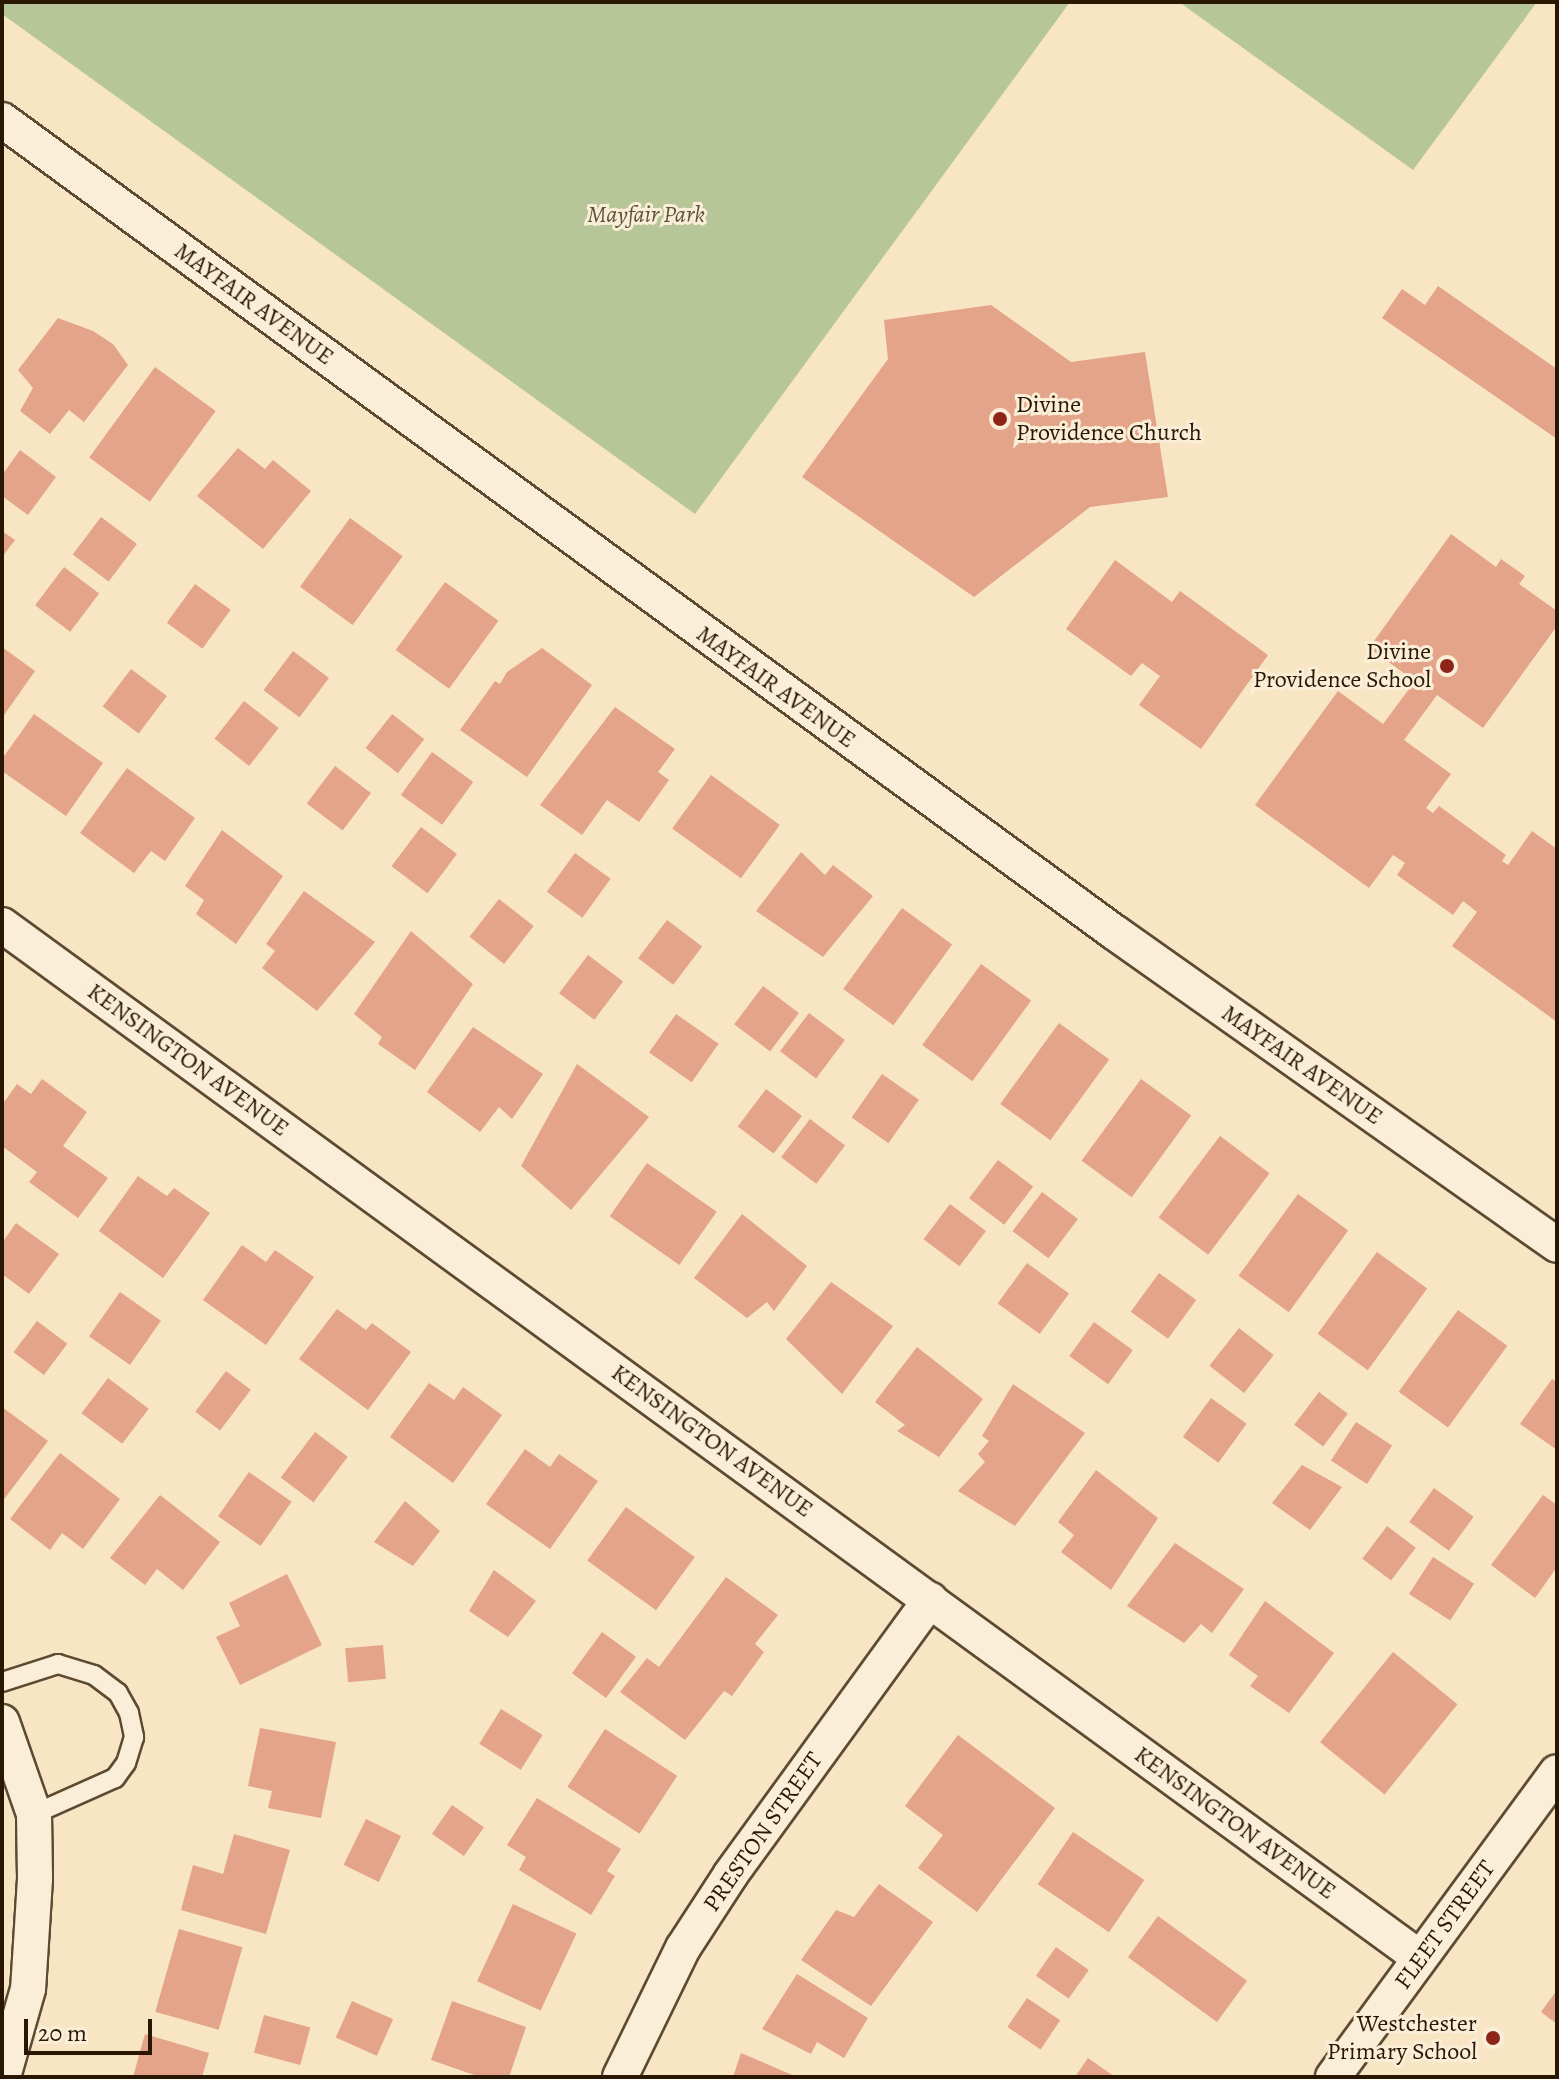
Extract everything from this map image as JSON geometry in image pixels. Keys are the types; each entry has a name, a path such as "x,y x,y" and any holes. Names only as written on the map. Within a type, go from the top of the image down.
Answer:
{"street":[{"name":"MAYFAIR AVENUE","path":"2,120 1063,895 1557,1245"},
{"name":"KENSINGTON AVENUE","path":"2,925 1420,1958"},
{"name":"PRESTON STREET","path":"620,2077 642,2024 691,1936 930,1600"},
{"path":"2,1722 34,1814 32,1952 28,1989 3,2077"},
{"name":"FLEET STREET","path":"1333,2077 1557,1772"}],"lane":[{"path":"2,1682 58,1664 94,1675 118,1693 129,1713 134,1737 126,1763 115,1778 90,1793 34,1814"}],"green space":[{"name":"Mayfair Park","path":"2,2 1070,2 695,514 2,14"},
{"path":"1179,2 1537,2 1413,170"}],"building":[{"path":"1438,286 1557,369 1557,439 1382,318 1402,289 1425,305"},
{"name":"Divine Providence Church","path":"991,305 1071,362 1145,352 1168,497 1090,507 974,597 802,477 888,359 884,320"},
{"path":"58,318 93,331 113,344 128,365 84,422 69,410 50,434 20,411 33,388 18,370"},
{"path":"155,367 216,411 150,502 89,458"},
{"path":"238,448 265,469 273,460 311,491 263,549 197,496"},
{"path":"20,450 56,477 28,515 2,496 2,475"},
{"path":"101,517 137,544 109,582 73,555"},
{"path":"350,518 403,556 353,625 300,587"},
{"path":"2,531 15,540 2,557"},
{"path":"1451,534 1496,567 1501,559 1525,576 1519,584 1557,611 1557,626 1483,728 1437,695 1404,740 1451,774 1426,808 1433,813 1439,806 1506,855 1502,861 1508,865 1532,831 1557,849 1557,1022 1452,946 1477,912 1463,901 1453,915 1397,875 1405,863 1393,855 1369,888 1255,805 1338,691 1383,724 1415,681 1369,648"},
{"path":"1115,560 1172,602 1180,591 1268,655 1201,749 1139,705 1160,676 1142,663 1131,676 1066,629"},
{"path":"64,567 99,593 70,632 35,605"},
{"path":"445,582 498,621 449,689 396,650"},
{"path":"195,584 231,610 202,649 167,623"},
{"path":"2,647 35,671 2,718"},
{"path":"542,648 592,685 527,777 460,730 495,681 500,684 507,672"},
{"path":"293,651 329,678 299,717 264,690"},
{"path":"131,669 167,696 139,734 103,707"},
{"path":"244,701 279,728 249,766 214,739"},
{"path":"615,707 675,749 658,772 669,780 639,822 607,800 582,835 540,805"},
{"path":"34,714 103,763 66,816 2,771 2,759"},
{"path":"392,714 424,739 398,773 366,748"},
{"path":"432,752 473,782 442,825 401,795"},
{"path":"335,766 371,793 343,831 307,804"},
{"path":"127,768 195,818 165,861 151,851 134,873 80,833"},
{"path":"711,775 780,825 741,878 672,828"},
{"path":"421,827 457,854 427,893 392,866"},
{"path":"222,830 283,876 236,944 196,914 204,900 185,886"},
{"path":"801,852 825,875 833,865 873,896 823,957 756,911"},
{"path":"575,853 611,879 582,918 547,892"},
{"path":"304,891 375,942 317,1011 262,968 275,951 266,944"},
{"path":"499,899 534,926 504,964 469,937"},
{"path":"902,908 952,944 893,1025 843,989"},
{"path":"667,920 702,946 673,985 638,958"},
{"path":"411,931 473,984 415,1070 378,1044 382,1037 354,1014"},
{"path":"588,955 623,981 594,1020 559,993"},
{"path":"981,964 1031,1000 972,1081 922,1045"},
{"path":"763,986 799,1013 770,1051 734,1024"},
{"path":"809,1013 845,1040 816,1078 780,1051"},
{"path":"676,1014 719,1044 692,1082 649,1053"},
{"path":"1059,1023 1109,1059 1050,1140 1000,1104"},
{"path":"473,1027 543,1074 512,1119 499,1107 480,1132 427,1092"},
{"path":"577,1064 649,1117 571,1210 521,1166"},
{"path":"882,1074 919,1100 888,1143 852,1117"},
{"path":"42,1079 87,1112 63,1146 108,1178 78,1218 29,1182 37,1172 2,1146 2,1105 17,1084 31,1094"},
{"path":"1141,1079 1191,1115 1132,1197 1082,1161"},
{"path":"766,1089 802,1116 774,1154 738,1127"},
{"path":"810,1119 845,1145 816,1184 781,1157"},
{"path":"1220,1136 1270,1173 1208,1255 1159,1217"},
{"path":"998,1160 1033,1186 1004,1225 969,1198"},
{"path":"647,1163 717,1212 679,1265 610,1216"},
{"path":"138,1176 167,1196 174,1188 210,1213 163,1278 99,1231"},
{"path":"1042,1192 1078,1219 1048,1258 1013,1231"},
{"path":"1298,1194 1348,1230 1289,1312 1239,1276"},
{"path":"950,1204 986,1231 959,1266 924,1239"},
{"path":"742,1214 807,1266 774,1311 767,1302 747,1318 694,1278"},
{"path":"16,1223 59,1254 29,1294 2,1274 2,1243"},
{"path":"242,1245 266,1262 275,1250 314,1277 266,1345 203,1300"},
{"path":"1377,1252 1427,1288 1368,1370 1318,1334"},
{"path":"1027,1263 1069,1294 1040,1334 998,1303"},
{"path":"1159,1273 1196,1300 1168,1339 1131,1312"},
{"path":"831,1282 893,1326 842,1394 786,1339"},
{"path":"120,1292 161,1321 130,1365 89,1336"},
{"path":"337,1309 366,1330 372,1323 411,1352 368,1410 299,1359"},
{"path":"1458,1310 1507,1346 1448,1428 1399,1392"},
{"path":"37,1321 67,1344 44,1375 14,1352"},
{"path":"1094,1322 1133,1350 1108,1384 1069,1356"},
{"path":"1239,1328 1274,1355 1244,1393 1209,1366"},
{"path":"917,1347 983,1399 939,1457 897,1431 905,1425 875,1402"},
{"path":"226,1371 251,1390 220,1430 195,1412"},
{"path":"108,1378 149,1409 122,1444 82,1413"},
{"path":"1552,1379 1557,1382 1557,1450 1520,1424"},
{"path":"429,1383 454,1400 463,1387 502,1415 453,1483 390,1437"},
{"path":"1013,1384 1085,1433 1015,1526 958,1491 985,1462 978,1454 989,1441 982,1436"},
{"path":"1319,1392 1348,1414 1323,1446 1294,1425"},
{"path":"1211,1398 1247,1424 1218,1463 1183,1437"},
{"path":"2,1407 48,1441 2,1502"},
{"path":"1356,1422 1392,1445 1367,1484 1331,1461"},
{"path":"315,1432 348,1457 313,1502 281,1478"},
{"path":"525,1449 550,1467 559,1454 598,1481 550,1549 486,1504"},
{"path":"60,1453 120,1499 83,1549 62,1533 50,1550 10,1519"},
{"path":"1302,1465 1342,1487 1310,1530 1272,1503"},
{"path":"1096,1470 1158,1518 1111,1590 1061,1552 1074,1535 1058,1522"},
{"path":"249,1472 292,1502 261,1546 218,1516"},
{"path":"1434,1488 1474,1517 1449,1551 1409,1522"},
{"path":"160,1495 220,1542 183,1590 157,1569 145,1585 110,1558"},
{"path":"1543,1495 1557,1505 1557,1567 1535,1598 1491,1565"},
{"path":"405,1501 440,1531 413,1566 374,1542"},
{"path":"626,1507 695,1557 656,1610 587,1560"},
{"path":"1387,1526 1416,1548 1391,1580 1362,1559"},
{"path":"1175,1543 1244,1589 1212,1633 1201,1624 1184,1643 1127,1606"},
{"path":"1433,1557 1474,1584 1450,1621 1409,1594"},
{"path":"494,1570 536,1601 508,1637 469,1611"},
{"path":"287,1574 322,1645 240,1685 216,1637 240,1626 229,1603"},
{"path":"726,1577 778,1615 755,1644 764,1652 732,1696 724,1691 685,1740 620,1692 647,1658 659,1667"},
{"path":"1265,1601 1334,1653 1289,1713 1250,1686 1258,1676 1229,1655"},
{"path":"602,1632 636,1657 606,1698 572,1673"},
{"path":"383,1645 386,1679 348,1682 345,1648"},
{"path":"1393,1652 1458,1704 1385,1794 1320,1742"},
{"path":"501,1709 543,1735 521,1770 479,1744"},
{"path":"260,1728 336,1742 321,1818 268,1808 272,1791 248,1786"},
{"path":"605,1729 677,1776 640,1834 567,1787"},
{"path":"958,1735 1055,1808 977,1912 918,1868 943,1835 905,1806"},
{"path":"537,1798 621,1849 607,1871 615,1876 591,1915 519,1870 526,1857 507,1845"},
{"path":"452,1805 484,1827 464,1856 432,1834"},
{"path":"366,1819 401,1836 379,1882 344,1865"},
{"path":"1073,1832 1144,1880 1109,1932 1038,1884"},
{"path":"234,1834 290,1850 266,1934 181,1910 193,1865 223,1874"},
{"path":"879,1884 933,1922 871,2006 801,1960 836,1910 854,1917"},
{"path":"513,1904 576,1934 541,2011 477,1981"},
{"path":"1158,1916 1247,1981 1217,2022 1128,1957"},
{"path":"179,1929 242,1947 219,2030 155,2012"},
{"path":"1056,1947 1089,1970 1069,1999 1036,1976"},
{"path":"797,1974 868,2018 844,2058 817,2042 811,2054 762,2029"},
{"path":"1557,1990 1557,2024 1541,2012"},
{"path":"1027,1998 1060,2020 1041,2049 1007,2027"},
{"path":"352,2001 393,2019 377,2056 336,2038"},
{"path":"452,2001 526,2027 509,2077 480,2077 431,2060"},
{"path":"264,2015 310,2027 300,2065 254,2053"},
{"path":"145,2034 209,2053 202,2077 133,2077"},
{"path":"741,2053 797,2077 733,2077"},
{"path":"1088,2058 1115,2077 1075,2077"}],"place":[{"name":"Divine Providence Church","path":"1000,419"},
{"name":"Divine Providence School","path":"1447,666"},
{"name":"Westchester Primary School","path":"1493,2038"}]}
